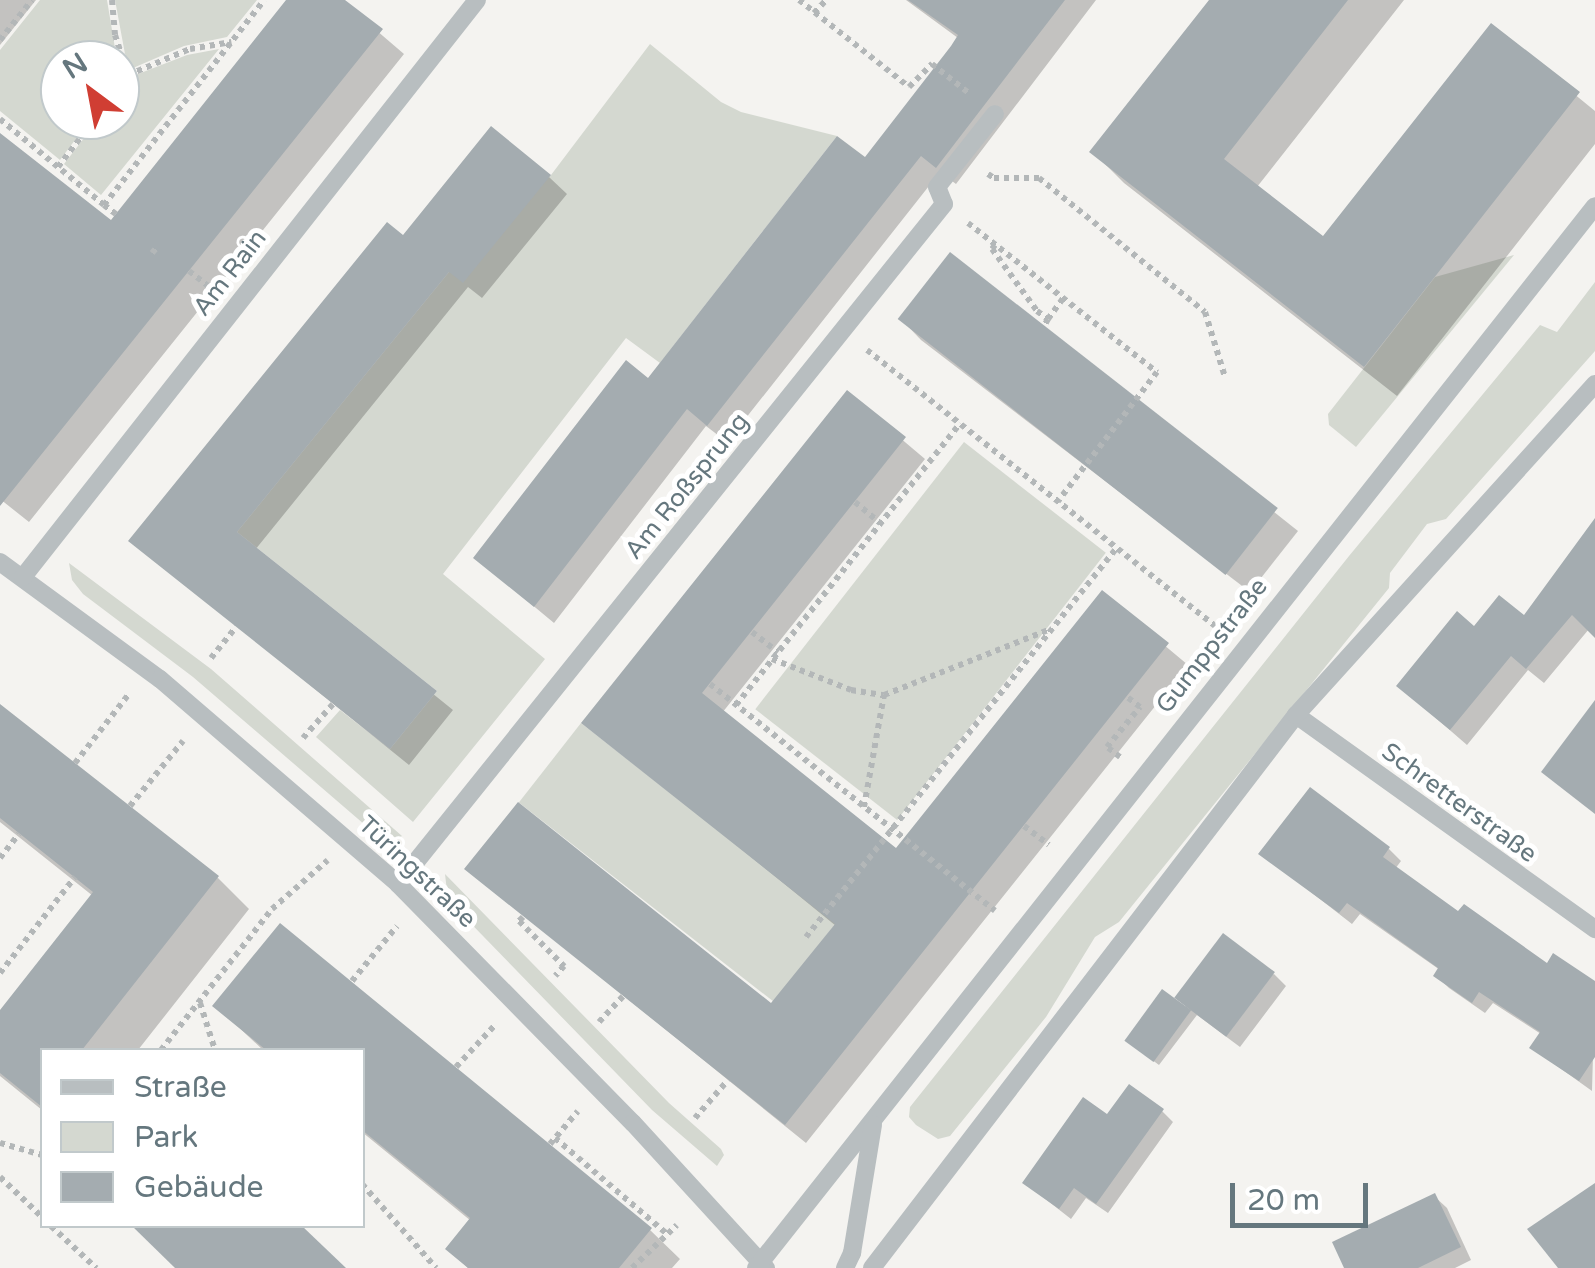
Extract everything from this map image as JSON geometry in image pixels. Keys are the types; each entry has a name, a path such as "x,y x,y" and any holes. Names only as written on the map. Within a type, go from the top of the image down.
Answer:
{"street":[{"name":"Am Rain","path":"23,578 478,0"},
{"name":"Am Roßsprung","path":"398,884 944,204 937,187 995,114"},
{"name":"Gumppstraße","path":"761,1266 1242,647 1595,206"},
{"path":"872,1268 1296,715 1595,384"},
{"name":"Türingstraße","path":"0,562 160,679 398,884 634,1122 761,1266"},
{"name":"Schretterstraße","path":"1296,715 1595,930"},
{"name":"Gumppstraße","path":"845,1268 852,1253 874,1120"}],"path":[{"path":"0,40 32,0"},
{"path":"112,0 117,40"},
{"path":"104,205 264,0"},
{"path":"798,0 909,87 932,64 995,114"},
{"path":"814,13 826,0"},
{"path":"140,70 190,49 232,42"},
{"path":"0,119 116,214"},
{"path":"58,167 79,140"},
{"path":"962,156 994,178 1039,178 1205,312 1225,377"},
{"path":"944,204 1157,372 1058,501"},
{"path":"995,245 992,249 1046,322 1062,298"},
{"path":"843,331 1242,647"},
{"path":"736,705 960,423"},
{"path":"855,502 880,524"},
{"path":"806,937 1116,547"},
{"path":"211,658 236,627"},
{"path":"772,660 850,690 884,695 1052,629"},
{"path":"752,632 778,652"},
{"path":"710,684 995,911"},
{"path":"75,763 130,693"},
{"path":"864,807 884,695"},
{"path":"1120,757 1108,748 1140,707 1127,697"},
{"path":"303,738 333,704"},
{"path":"130,806 186,736"},
{"path":"1024,826 1049,845"},
{"path":"0,858 19,834"},
{"path":"163,1048 272,910 329,860"},
{"path":"0,973 74,877"},
{"path":"523,917 519,921 564,966 555,976"},
{"path":"352,981 398,925"},
{"path":"599,1022 623,996"},
{"path":"200,1002 214,1048"},
{"path":"456,1068 496,1024"},
{"path":"695,1118 728,1080"},
{"path":"579,1110 553,1141 667,1234"},
{"path":"0,1142 40,1154"},
{"path":"0,1178 40,1216"},
{"path":"365,1187 436,1268"},
{"path":"632,1268 677,1224"},
{"path":"53,1228 96,1268"}],"green space":[{"path":"40,0 107,0 114,40 40,40 40,140 75,140 60,160 0,111 0,50"},
{"path":"115,0 257,0 227,37 184,46 140,65 140,40 122,40"},
{"path":"650,44 721,102 741,112 837,136 660,363 626,338 443,574 545,659 413,822 316,737 340,710 390,749 437,691 237,532 449,272 551,175"},
{"path":"219,49 101,195 64,164 83,140 140,140 140,73 187,55"},
{"path":"1514,255 1356,447 1329,425 1328,414 1435,277"},
{"path":"1595,282 1595,351 1446,519 1427,524 1390,573 1389,588 1119,922 1095,937 1046,1017 950,1136 938,1139 916,1125 909,1117 910,1107 1349,556 1540,325 1557,332"},
{"path":"964,442 1106,553 897,820 755,709"},
{"path":"69,563 211,669 402,836 393,841 379,837 193,677 83,594 72,580"},
{"path":"581,723 836,922 774,1002 519,803"},
{"path":"445,874 669,1103 721,1149 724,1155 717,1166 652,1110 448,900"}],"building":[{"path":"286,0 345,0 383,29 0,506 0,133 111,220"},
{"path":"908,0 1065,0 936,168 921,156 707,426 687,409 534,607 473,558 626,360 648,378 837,136 865,157 958,35"},
{"path":"1209,0 1348,0 1224,159 1323,236 1491,23 1580,92 1364,367 1089,152"},
{"path":"491,126 551,175 463,283 449,272 237,532 437,691 390,749 128,541 387,222 403,235"},
{"path":"950,252 1278,508 1225,575 898,319"},
{"path":"847,390 906,437 702,693 896,848 1102,590 1169,643 785,1125 464,869 518,802 771,1003 835,924 581,723"},
{"path":"1595,518 1595,638 1572,615 1526,669 1511,656 1450,730 1396,686 1457,611 1474,626 1499,595 1524,615"},
{"path":"1595,700 1595,814 1541,772"},
{"path":"0,704 219,876 84,1048 40,1048 40,1105 0,1073 0,1010 93,892 0,818"},
{"path":"1310,787 1390,847 1383,857 1458,911 1464,904 1547,963 1553,953 1595,981 1595,1057 1579,1081 1529,1048 1540,1032 1479,992 1472,1003 1433,976 1438,968 1347,903 1339,913 1258,854"},
{"path":"280,923 652,1228 619,1268 468,1268 445,1249 470,1218 365,1132 365,1048 264,1048 212,1006"},
{"path":"1223,933 1275,972 1226,1037 1174,998"},
{"path":"1162,989 1191,1010 1154,1062 1124,1041"},
{"path":"1129,1084 1164,1109 1096,1204 1074,1188 1059,1209 1022,1183 1083,1097 1107,1114"},
{"path":"1595,1183 1595,1268 1558,1268 1527,1229"},
{"path":"1435,1193 1461,1247 1418,1268 1344,1268 1332,1242"},
{"path":"134,1228 304,1228 346,1268 175,1268"}]}
